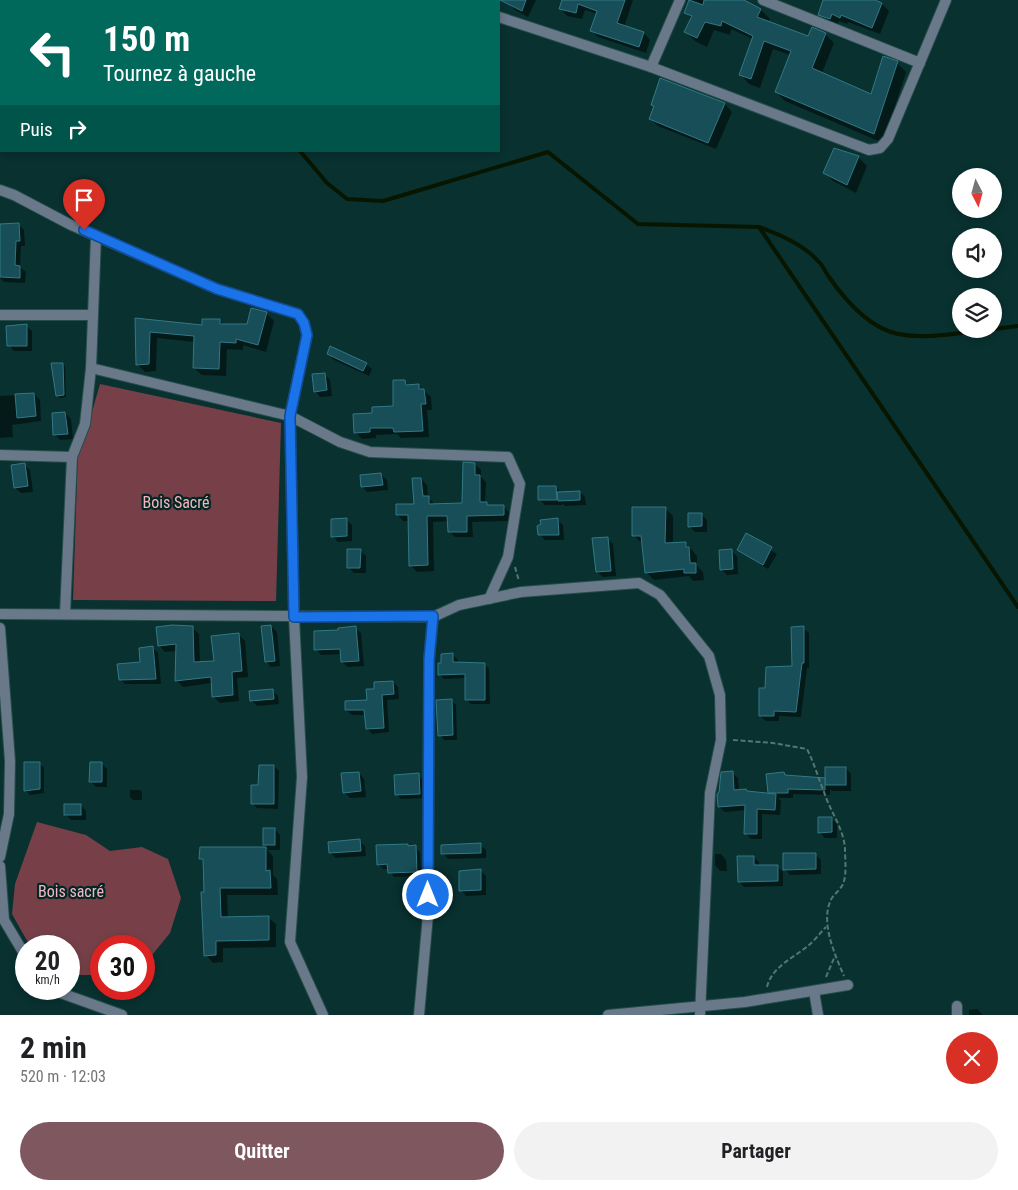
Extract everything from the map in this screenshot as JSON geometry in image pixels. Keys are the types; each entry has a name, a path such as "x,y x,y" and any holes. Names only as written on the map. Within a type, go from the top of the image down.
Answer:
{"street":[{"path":"651,67 680,0"},
{"path":"763,0 920,63"},
{"path":"500,17 651,67 869,150 880,148 888,139 946,0"},
{"path":"0,190 14,195 96,236 217,289 298,314 304,323 307,335 290,416 294,617 302,777 290,942 323,1015"},
{"path":"65,614 72,457 85,424 91,368 96,236"},
{"path":"0,315 92,315"},
{"path":"91,368 290,416 340,442 370,452 508,457 520,484 508,557 489,599"},
{"path":"0,455 72,457"},
{"path":"0,614 294,617 433,616 459,605 521,592 639,583 660,595 709,656 720,695 721,740 710,793 700,1011"},
{"path":"419,1015 428,914 429,660 433,616"},
{"path":"0,628 10,761 9,814 0,857"},
{"path":"0,866 4,920 15,938"},
{"path":"608,1015 700,1011 848,985"},
{"path":"814,991 818,1015"},
{"path":"78,1000 122,1015"}],"path":[{"path":"508,557 517,568 521,592"},
{"path":"721,740 774,743 807,749 820,776 824,792 836,818 845,847 844,883 830,902 826,928 809,945 781,964 768,980 764,1000"},
{"path":"826,928 832,939 836,956 848,985"},
{"path":"814,991 828,974 836,956"}],"green space":[{"name":"Bois Sacré","path":"100,384 281,423 276,601 73,600 78,449"},
{"name":"Bois sacré","path":"37,822 86,835 110,851 142,847 168,859 181,898 170,933 155,951 155,935 90,935 90,975 80,975 80,935 24,935 12,914 15,884"}],"building":[{"path":"500,0 526,0 522,11"},
{"path":"562,0 625,0 617,23 644,32 639,47 590,31 597,11 578,4 576,13 559,9"},
{"path":"689,0 703,5 704,0 744,0 761,9 757,17 808,36 812,27 826,33 812,68 871,94 883,56 898,61 874,134 775,92 791,51 764,41 751,79 739,75 753,36 722,21 721,26 705,22 697,38 684,32 692,16 684,13"},
{"path":"823,0 875,0 882,3 872,28 841,15 840,18 832,14 830,19 818,15"},
{"path":"660,78 725,103 708,143 649,119 654,106 651,105"},
{"path":"834,148 859,156 847,185 823,173"},
{"path":"19,223 20,241 16,241 15,265 20,266 20,278 0,277 0,224"},
{"path":"251,308 267,312 258,345 236,339 236,343 220,342 219,369 193,368 194,336 150,332 149,364 136,365 135,318 202,325 202,319 220,319 220,324 247,324"},
{"path":"27,324 27,346 7,346 6,326"},
{"path":"330,346 367,363 363,371 327,354"},
{"path":"51,363 63,363 64,395 56,396"},
{"path":"325,373 327,390 314,392 312,374"},
{"path":"393,380 405,380 406,385 419,384 419,389 424,389 426,404 421,404 423,431 394,432 393,428 370,428 370,432 354,433 353,414 372,413 372,407 393,406"},
{"path":"34,393 36,416 17,418 15,394"},
{"path":"65,412 68,434 53,435 52,413"},
{"path":"463,462 475,463 475,475 480,475 480,502 487,502 487,505 504,505 504,515 467,516 467,532 448,532 447,516 427,516 428,565 409,566 408,515 396,515 396,504 414,504 412,478 421,478 423,496 429,496 429,504 462,503"},
{"path":"25,463 28,486 14,488 11,465"},
{"path":"381,473 383,485 361,487 360,475"},
{"path":"538,486 556,486 557,500 538,500"},
{"path":"580,491 580,500 558,501 557,492"},
{"path":"632,507 666,507 665,543 686,542 686,547 689,547 690,563 696,563 696,573 684,573 684,569 645,573 641,536 632,536"},
{"path":"688,513 702,513 702,526 688,527"},
{"path":"347,518 347,536 331,537 331,519"},
{"path":"558,518 559,535 538,535 537,526 541,524 540,520"},
{"path":"746,533 772,547 763,565 737,550"},
{"path":"608,537 611,571 596,572 592,538"},
{"path":"347,549 361,549 360,568 347,568"},
{"path":"732,549 733,569 720,570 719,550"},
{"path":"172,625 193,626 194,662 214,661 211,636 239,633 242,671 232,672 233,695 212,697 211,677 175,681 176,644 158,646 156,627"},
{"path":"271,625 275,661 265,662 261,626"},
{"path":"356,626 359,661 341,662 340,649 314,650 314,631 338,630 338,628"},
{"path":"804,626 804,663 802,663 796,712 774,711 774,716 759,716 759,688 765,688 766,667 792,666 791,627"},
{"path":"153,646 156,679 119,680 117,664 140,662 139,648"},
{"path":"453,653 453,662 485,663 485,700 465,700 465,674 438,675 438,663 441,663 441,654"},
{"path":"393,681 394,694 382,695 384,728 366,729 364,710 345,710 345,701 367,700 366,689 374,689 374,682"},
{"path":"273,689 274,699 250,701 249,691"},
{"path":"452,699 453,735 438,736 436,700"},
{"path":"24,762 40,762 40,789 24,791"},
{"path":"90,762 102,762 102,782 89,782"},
{"path":"259,765 274,765 274,804 251,804 251,785 258,785"},
{"path":"825,767 846,767 846,785 825,785"},
{"path":"733,771 734,790 746,789 747,791 776,794 775,810 757,809 757,834 744,834 745,805 718,807 717,794 719,792 721,772"},
{"path":"359,772 361,791 343,793 341,773"},
{"path":"784,772 785,775 825,778 825,790 788,789 788,793 768,793 766,774"},
{"path":"419,773 420,794 395,795 394,775"},
{"path":"64,804 81,804 81,815 64,815"},
{"path":"818,817 832,817 832,832 818,833"},
{"path":"263,828 275,828 275,845 263,845"},
{"path":"360,839 361,851 329,853 328,842"},
{"path":"481,843 481,853 441,854 441,845"},
{"path":"408,844 408,846 416,845 417,872 388,873 387,864 377,865 376,845"},
{"path":"200,847 266,847 266,871 270,870 271,888 220,888 221,917 269,916 269,940 216,941 216,955 204,956 201,892 204,892 203,859 199,859"},
{"path":"783,853 816,853 816,869 783,870"},
{"path":"737,856 754,856 754,865 778,865 778,881 738,882"},
{"path":"481,869 481,890 459,891 459,871"}],"waterway":[{"path":"301,152 327,183 347,199 383,201 548,152 638,224 759,227 1018,607"},
{"path":"759,227 783,237 806,250 820,263 850,304 878,326 888,331 910,336 952,334"},
{"path":"1002,328 1018,326"}],"route":[{"path":"84,230 217,289 298,314 304,323 307,335 290,416 294,617 433,616 429,660 428,895"}]}
